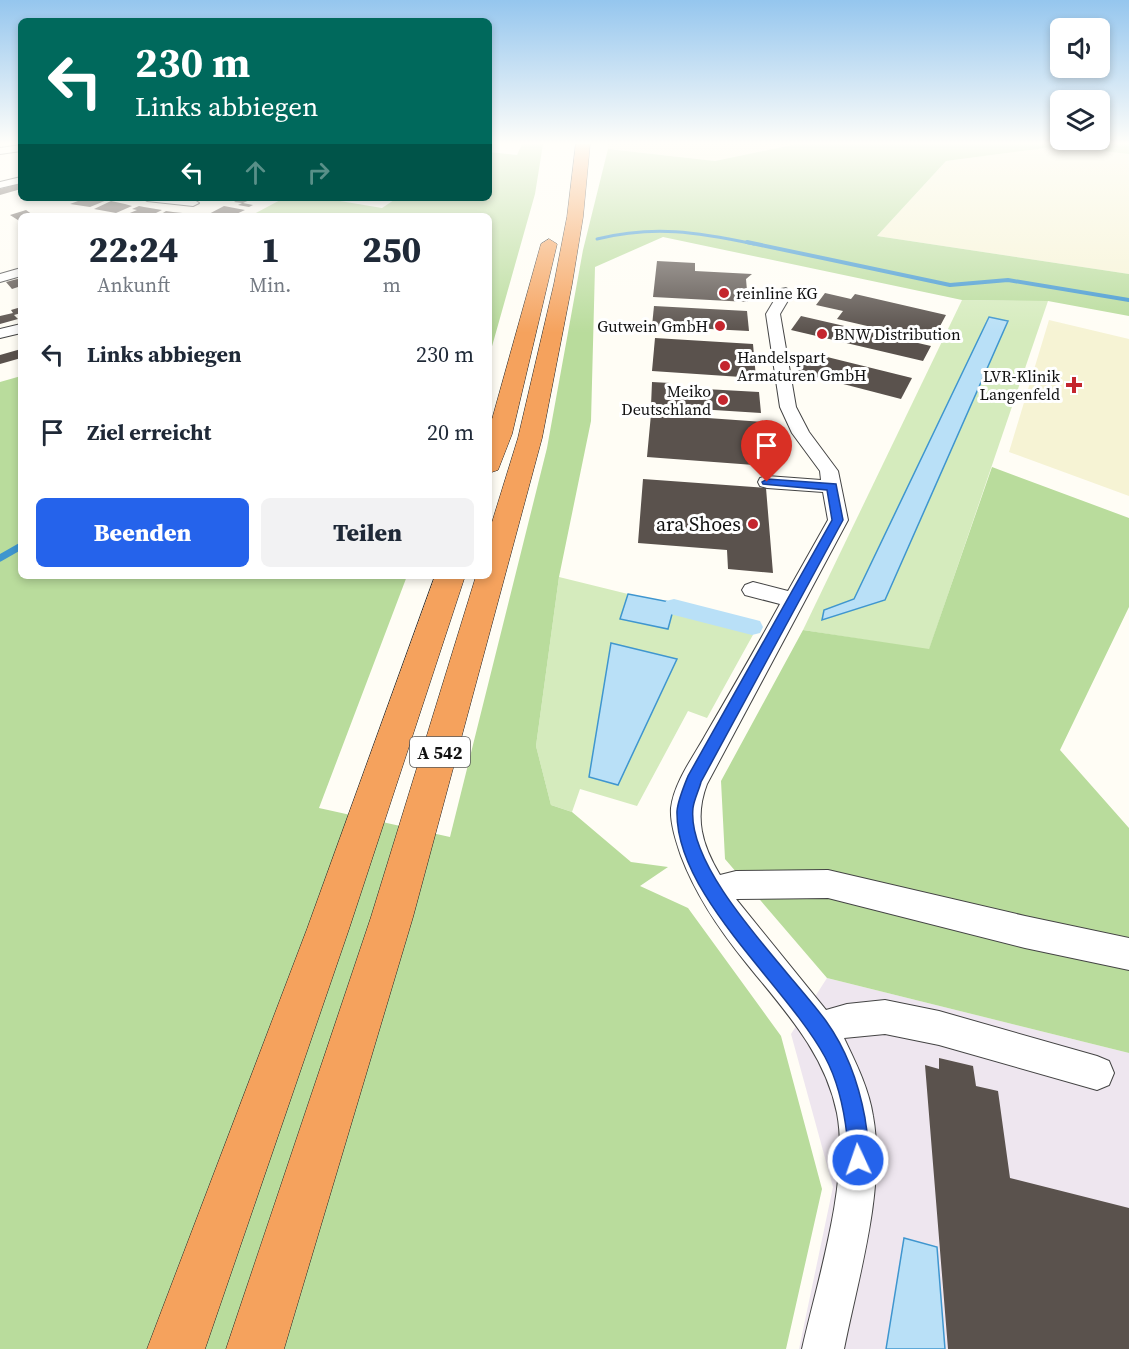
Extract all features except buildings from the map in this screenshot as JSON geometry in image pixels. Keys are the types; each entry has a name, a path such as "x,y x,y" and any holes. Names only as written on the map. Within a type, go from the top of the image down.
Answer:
{"highway":[{"name":"A 542","path":"492,570 530,438 576,207"},
{"path":"492,457 540,283 552,227"},
{"name":"A 542","path":"176,1349 328,929 449,579"},
{"name":"A 542","path":"255,1349 392,917 489,579"}],"street":[{"path":"0,278 18,273"},
{"path":"786,292 773,314 788,407 801,433 829,471 837,520 694,781 685,808 687,833 697,863 729,914 820,1029 834,1054 851,1096 858,1138 858,1182 824,1349"},
{"path":"0,334 18,329"},
{"path":"0,348 18,344"},
{"path":"767,482 832,487"},
{"path":"753,590 794,600"},
{"path":"714,892 736,885 828,884 1025,932 1129,954"},
{"path":"820,1029 847,1021 885,1017 939,1028 1097,1073"}],"shaded area":[{"path":"904,207 1129,207 1129,274 877,236"},
{"name":"LVR-Klinik Langenfeld","path":"1049,320 1129,339 1129,496 1009,452"},
{"path":"827,978 1129,1053 1129,1349 799,1349 833,1187 791,1034"}],"green space":[{"path":"267,207 531,207 492,346 492,213 256,213"},
{"path":"594,207 904,207 877,236 1129,274 1129,316 1048,301 962,300 663,237 595,267 591,421 559,577 536,746 551,805 572,812 631,862 668,867 640,886 688,908 781,1036 822,1189 786,1349 0,1349 0,382 18,377 18,579 406,579 319,808 450,837 547,448 583,250"},
{"path":"962,300 1048,301 929,650 803,630"},
{"path":"992,467 1129,518 1129,607 1060,750 1129,828 1129,1053 827,978 725,859 721,781 803,630 929,649"},
{"path":"559,577 628,594 621,619 668,629 673,612 754,633 707,718 688,711 637,806 580,789 572,812 551,805 536,746"}],"water":[{"path":"989,317 1008,321 885,600 822,620 824,610 854,599"},
{"path":"628,594 675,603 668,629 620,619"},
{"path":"611,643 677,659 618,785 589,777"},
{"path":"904,1238 937,1247 945,1349 886,1349"}],"waterway":[{"path":"597,239 657,231 694,233 754,244"},
{"path":"747,242 950,285 1008,280 1129,300"},
{"path":"0,558 18,548"},
{"path":"674,607 752,627"}],"place":[{"name":"reinline KG","path":"724,293"},
{"name":"Gutwein GmbH","path":"720,326"},
{"name":"BNW Distribution","path":"822,334"},
{"name":"Handelspart Armaturen GmbH","path":"725,366"},
{"name":"LVR-Klinik Langenfeld","path":"1074,385"},
{"name":"Meiko Deutschland","path":"723,400"},
{"name":"ara Shoes","path":"753,524"}],"route":[{"path":"767,482 832,487 837,520 694,781 685,808 687,833 697,863 721,903 820,1029 834,1054 851,1096 858,1138 858,1160"}]}
